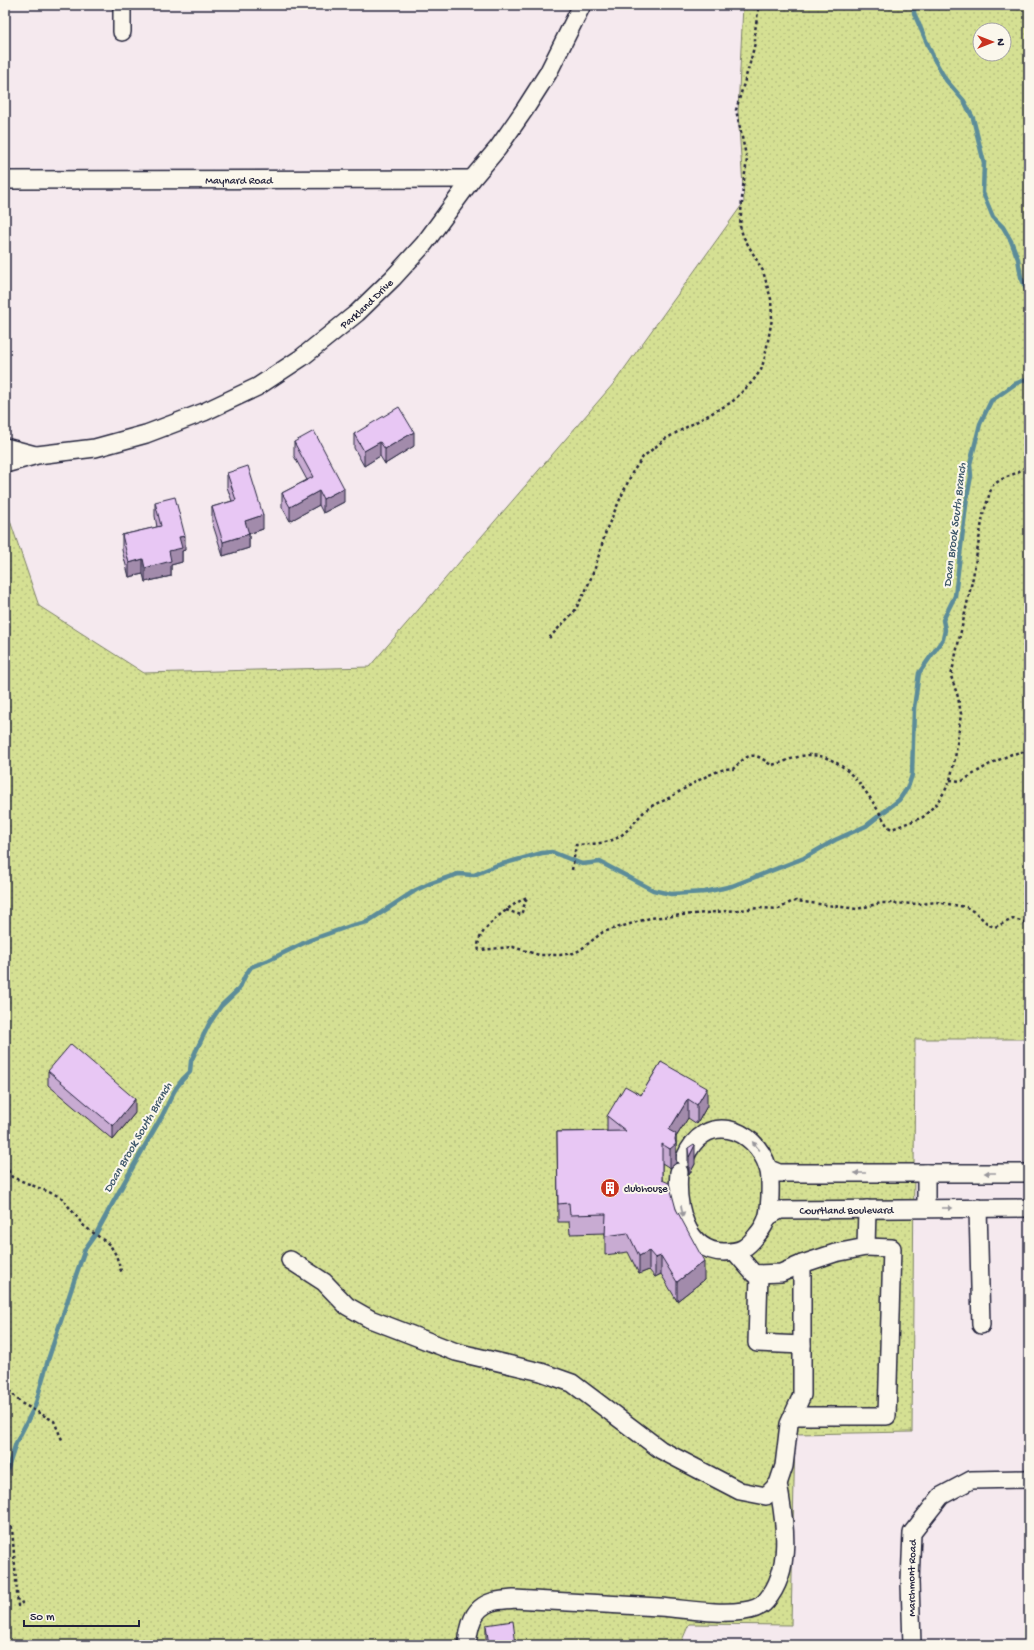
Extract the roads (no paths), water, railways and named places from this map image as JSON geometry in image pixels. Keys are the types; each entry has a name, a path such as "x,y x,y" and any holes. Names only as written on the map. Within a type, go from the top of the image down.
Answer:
{"street":[{"path":"122,5 122,32"},
{"name":"Parkland Drive","path":"5,464 37,455 95,448 146,434 204,412 257,387 301,358 357,313 424,244 472,179 498,148 525,109 548,73 582,5"},
{"name":"Maynard Road","path":"5,180 472,179"},
{"name":"Parkland Drive","path":"5,447 37,455"},
{"path":"722,1128 734,1130 750,1139 761,1152 769,1169 769,1216 760,1232 748,1246 735,1252 720,1252 709,1250 697,1242 688,1230 683,1216 679,1195 682,1165 689,1148 696,1139 706,1131 722,1128"},
{"path":"769,1169 779,1173 1029,1173"},
{"path":"926,1173 926,1208"},
{"path":"978,1208 982,1325"},
{"name":"Courtland Boulevard","path":"769,1216 780,1210 1029,1208"},
{"path":"866,1247 867,1209"},
{"path":"735,1252 754,1274 759,1274 781,1273 835,1253 866,1247 892,1248 886,1416 793,1416"},
{"path":"290,1260 324,1282 347,1306 370,1319 456,1352 541,1372 572,1383 661,1450 740,1491 766,1496 778,1484 784,1466 789,1424 802,1396 802,1264"},
{"path":"759,1274 757,1343 802,1345"},
{"name":"Marchmont Road","path":"912,1645 910,1582 912,1533 940,1496 971,1480 1029,1479"},
{"path":"467,1645 469,1629 479,1608 492,1602 514,1599 701,1611 743,1612 752,1610 765,1602 777,1585 783,1566 785,1535 778,1484"}],"waterway":[{"name":"Doan Brook South Branch","path":"914,5 914,13 934,59 946,80 964,101 973,118 984,163 983,193 993,217 1003,227 1011,241 1018,259 1021,277 1029,296"},
{"name":"Doan Brook South Branch","path":"5,1477 16,1443 35,1406 48,1360 85,1249 97,1232 176,1088 190,1072 191,1061 209,1024 221,1006 239,989 251,967 310,940 350,926 367,922 416,890 429,884 458,874 474,875 495,866 542,853 552,852 582,864 600,862 653,890 671,894 705,892 732,886 804,858 835,840 866,826 899,800 908,787 912,775 914,708 919,673 943,639 945,630 943,620 955,596 971,476 970,464 980,424 991,401 1015,384 1029,378"}],"place":[{"name":"clubhouse","path":"610,1188"}]}
